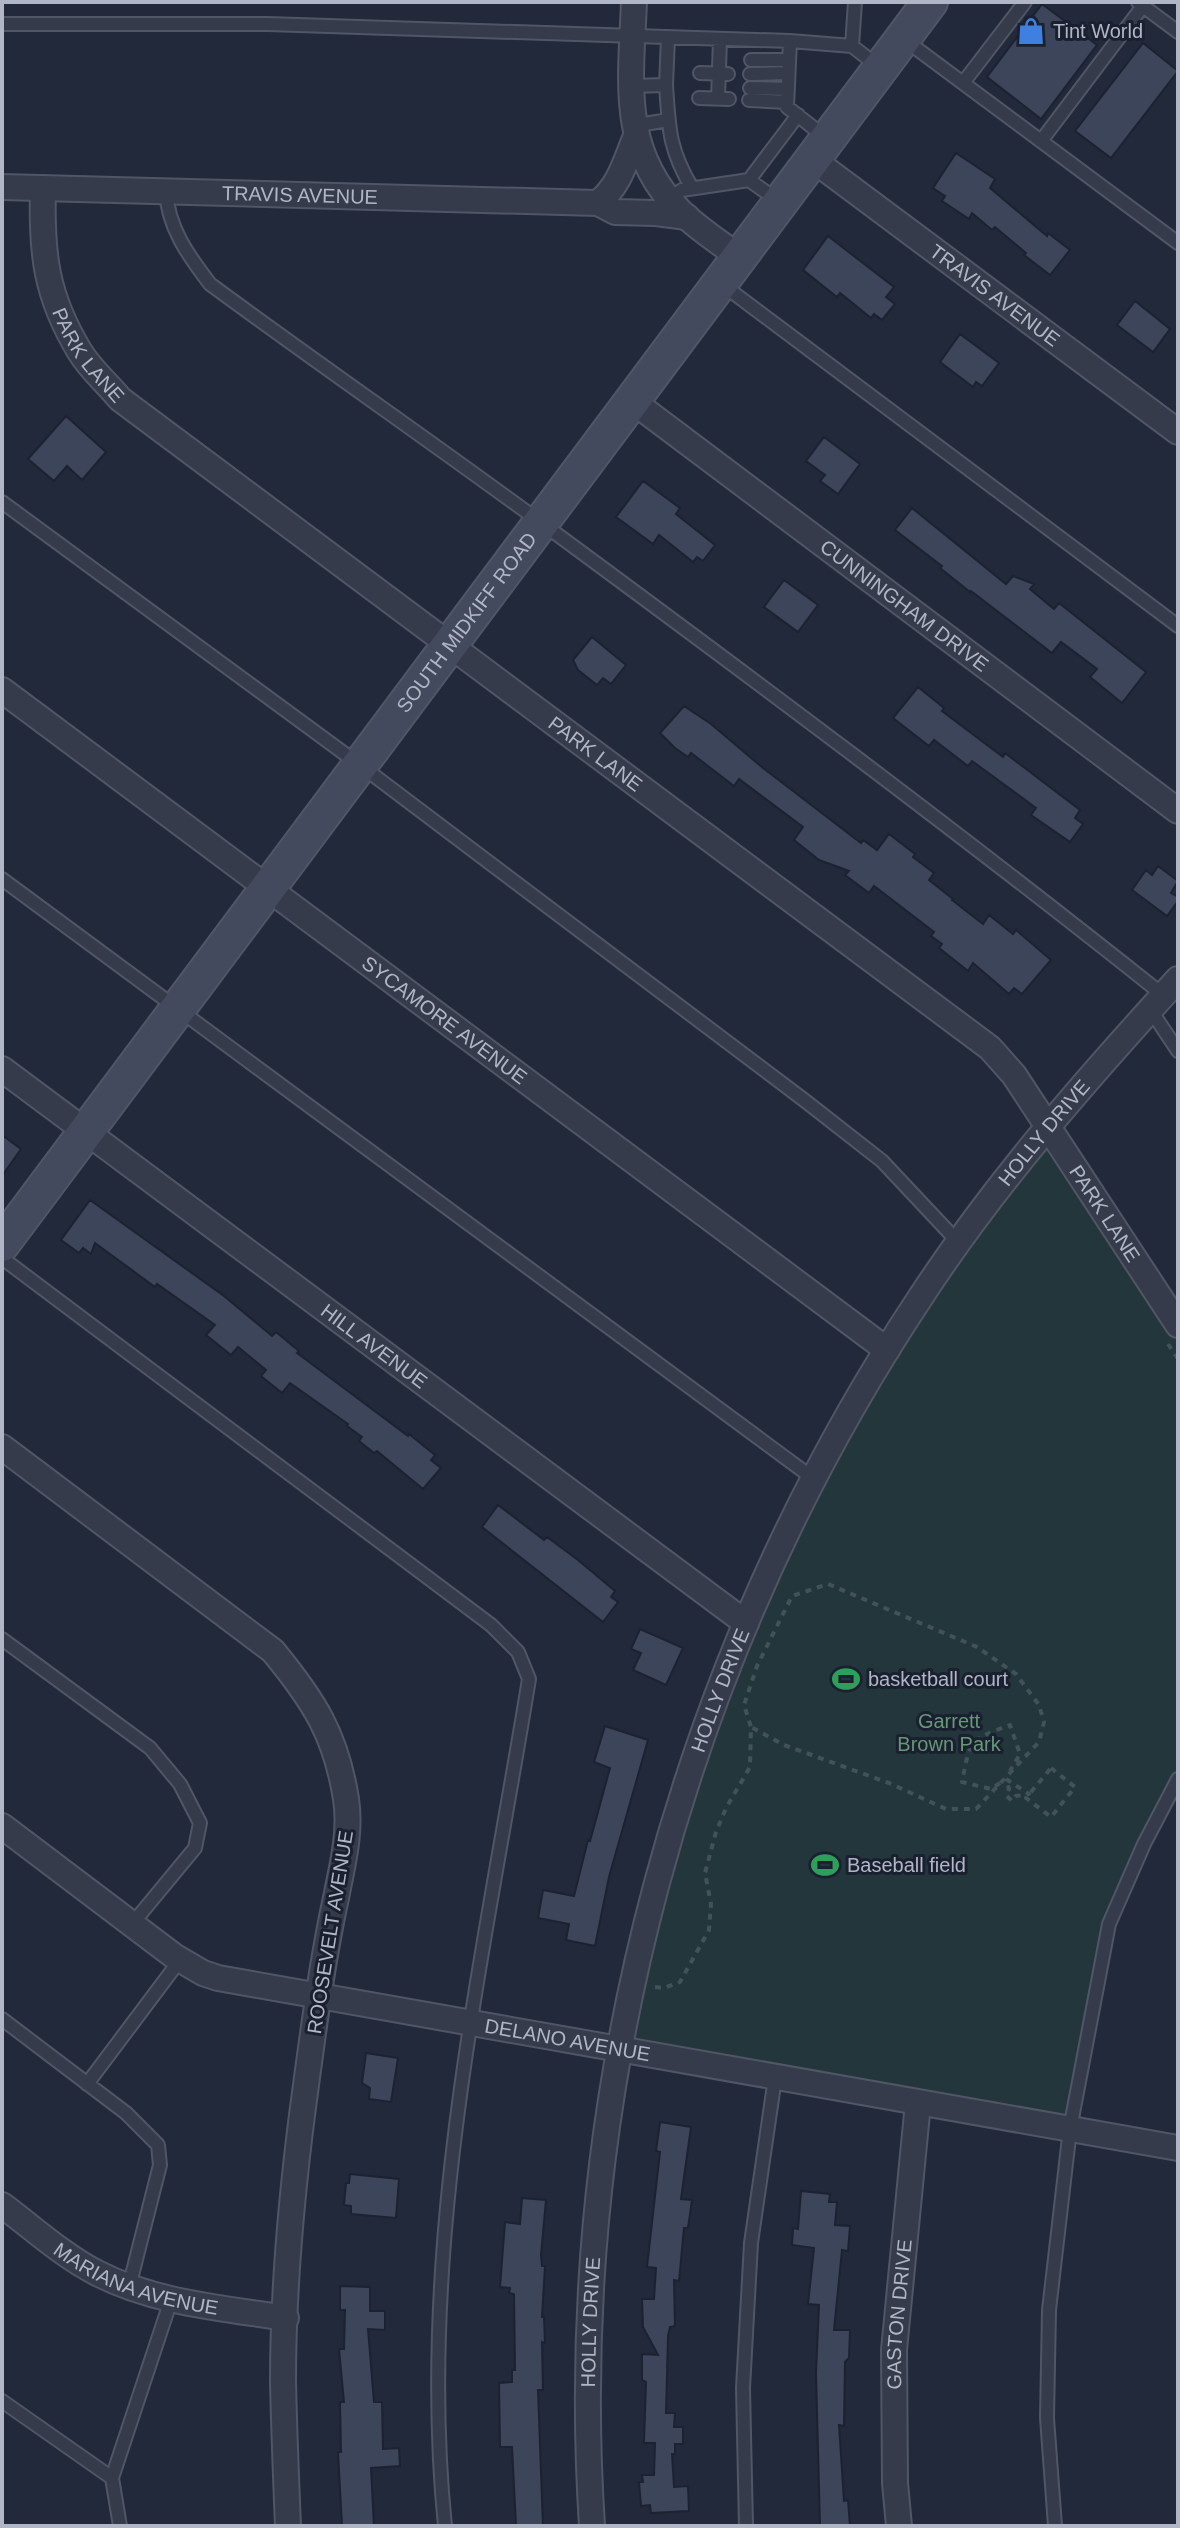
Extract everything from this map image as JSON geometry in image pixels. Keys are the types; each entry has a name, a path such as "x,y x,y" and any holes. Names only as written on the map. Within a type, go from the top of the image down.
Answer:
{"main road":[{"name":"SOUTH MIDKIFF ROAD","path":"2,1244 820,149 916,16"}],"street":[{"path":"634,2 631,86 635,131 642,156 664,192 729,270"},
{"path":"598,203 619,181 635,131"},
{"name":"TRAVIS AVENUE","path":"820,149 1178,432"},
{"name":"TRAVIS AVENUE","path":"2,187 598,203 615,212 687,217"},
{"name":"PARK LANE","path":"43,188 43,256 52,292 73,341 99,377 120,399 983,1042 1014,1075 1049,1127 1170,1330"},
{"name":"CUNNINGHAM DRIVE","path":"631,400 1178,811"},
{"name":"SYCAMORE AVENUE","path":"2,690 887,1350"},
{"name":"HOLLY DRIVE","path":"592,2526 589,2446 591,2302 598,2194 618,2050 651,1902 694,1760 746,1623 786,1533 887,1350 921,1295 1025,1154 1072,1095 1164,994"},
{"name":"HILL AVENUE","path":"2,1069 746,1623"},
{"name":"ROOSEVELT AVENUE","path":"2,1447 259,1639 290,1669 316,1708 340,1766 347,1820 344,1863 319,1996 293,2193 283,2377 288,2526"},
{"name":"DELANO AVENUE","path":"2,1826 180,1960 218,1978 1178,2148"},
{"name":"GASTON DRIVE","path":"899,2526 895,2483 894,2350 918,2103"},
{"name":"MARIANA AVENUE","path":"2,2205 71,2258 129,2287 171,2300 286,2318"}],"lane":[{"path":"852,46 855,2"},
{"path":"963,83 1025,2"},
{"path":"1041,141 1141,4 1178,32"},
{"path":"916,16 963,83 1178,243"},
{"path":"2,24 268,24 790,41 852,46 880,67"},
{"path":"668,38 672,85 669,139 678,164 692,188"},
{"path":"720,39 724,80"},
{"path":"790,41 787,107 798,115 820,149"},
{"path":"751,67 789,67"},
{"path":"700,73 724,80"},
{"path":"699,98 724,80"},
{"path":"631,86 672,85"},
{"path":"750,94 788,95"},
{"path":"749,180 798,115"},
{"path":"635,131 668,120"},
{"path":"664,192 749,180 780,202"},
{"path":"166,191 167,212 184,249 210,284 541,522 1164,994 1178,1051"},
{"path":"729,270 1178,626"},
{"path":"2,502 360,765 882,1161 959,1243"},
{"path":"2,879 814,1479"},
{"path":"2,1258 491,1625 518,1652 529,1679 454,2130 439,2320 436,2409 445,2526"},
{"path":"2,1639 150,1748 180,1784 200,1823 195,1848 133,1923"},
{"path":"1055,2526 1047,2418 1049,2310 1070,2129 1109,1924 1144,1844 1178,1779"},
{"path":"87,2084 180,1960"},
{"path":"2,2019 126,2113 158,2145 160,2165 129,2287"},
{"path":"746,2526 743,2388 750,2258 775,2078"},
{"path":"120,2526 112,2478 171,2300"},
{"path":"2,2401 112,2478"}],"path":[{"path":"1170,1330 1178,1359"},
{"path":"751,1727 784,1745 889,1783 946,1809 976,1809 1039,1742 1044,1722 1039,1705 1016,1674 977,1647 828,1584 792,1596"},
{"path":"634,1982 658,1988 680,1982 709,1930 711,1904 705,1873 726,1808 750,1767 751,1727 744,1705 757,1666 792,1596 790,1586"},
{"path":"1006,1779 991,1789 962,1782 967,1755 978,1737 1010,1725 1020,1754 1006,1779 1009,1789 1006,1795 1012,1801 1016,1796 1029,1794 1051,1768 1075,1787 1051,1817 1026,1798 1029,1794"},
{"path":"1006,1779 1029,1794"},
{"path":"655,1998 658,1988"}],"green space":[{"name":"Garrett Brown Park","path":"1048,1128 1178,1326 1178,1786 1109,1924 1070,2126 618,2050 672,1832 826,1454"}],"building":[{"path":"1042,4 1097,45 1041,119 987,77"},
{"path":"1143,43 1178,71 1111,158 1075,131"},
{"path":"956,153 995,179 990,188 1047,236 1048,233 1070,250 1050,275 995,227 992,230 972,213 969,219 942,201 945,196 933,188"},
{"path":"828,236 894,287 886,297 895,304 882,320 874,314 871,318 840,293 837,297 803,270"},
{"path":"1135,301 1170,329 1153,352 1117,325"},
{"path":"960,334 999,363 982,386 976,382 973,387 940,362"},
{"path":"66,416 106,452 82,480 67,466 54,481 28,459"},
{"path":"824,437 860,464 838,494 820,481 825,475 806,461"},
{"path":"643,481 680,508 676,514 715,545 703,561 697,557 693,562 659,535 653,544 616,517"},
{"path":"912,508 1006,584 1013,576 1034,584 1030,589 1054,609 1059,603 1146,672 1122,703 1090,677 1097,669 1061,642 1052,653 970,592 895,530"},
{"path":"784,580 818,605 798,632 764,607"},
{"path":"592,637 626,665 611,684 603,678 597,685 578,670 573,660"},
{"path":"918,687 944,708 942,711 1003,757 1005,753 1080,810 1075,818 1083,824 1070,842 1031,815 1036,808 972,761 968,766 934,740 929,746 893,718"},
{"path":"684,706 861,843 863,840 877,850 889,834 934,873 929,880 952,900 983,924 989,915 1013,934 1016,930 1051,960 1022,994 1014,988 1009,994 973,963 968,971 939,948 942,944 931,936 934,932 874,886 869,893 845,875 849,871 819,860 794,840 803,827 739,779 734,786 691,753 688,757 675,748 660,733"},
{"path":"1158,866 1178,881 1171,893 1178,897 1178,901 1167,916 1132,890 1146,870 1152,875"},
{"path":"2,1135 21,1149 2,1176"},
{"path":"90,1200 224,1296 272,1336 276,1332 299,1351 297,1353 435,1455 431,1460 441,1468 423,1489 377,1451 374,1453 359,1441 362,1437 348,1424 290,1383 282,1393 261,1376 266,1370 238,1347 231,1355 206,1335 215,1325 157,1284 155,1287 95,1243 91,1254 83,1248 79,1253 61,1240"},
{"path":"498,1505 544,1540 547,1537 615,1591 611,1597 618,1602 603,1622 482,1527"},
{"path":"640,1629 683,1648 666,1685 633,1670 641,1653 631,1649"},
{"path":"605,1726 648,1740 609,1877 595,1946 566,1940 569,1924 538,1918 543,1890 574,1896 610,1768 594,1762"},
{"path":"366,2053 398,2058 391,2102 369,2099 370,2088 362,2083"},
{"path":"660,2122 691,2127 681,2199 692,2200 688,2228 684,2228 679,2281 674,2280 675,2326 670,2327 668,2336 666,2413 675,2413 674,2427 683,2427 683,2444 675,2444 675,2454 672,2454 674,2487 688,2486 689,2511 651,2513 650,2505 641,2506 639,2482 643,2482 642,2475 654,2475 655,2443 644,2443 646,2382 642,2380 642,2354 658,2355 643,2327 642,2299 654,2299 656,2268 647,2267 660,2152 656,2151"},
{"path":"350,2174 399,2179 396,2218 351,2214 351,2206 344,2205"},
{"path":"801,2191 830,2194 829,2202 837,2202 835,2225 850,2226 848,2251 842,2250 834,2330 850,2330 849,2358 845,2362 844,2426 839,2425 844,2501 848,2500 850,2526 820,2526 816,2373 819,2305 808,2304 814,2248 792,2245 793,2228 798,2229"},
{"path":"522,2198 546,2200 541,2255 542,2266 545,2266 542,2317 545,2343 542,2342 543,2390 538,2390 543,2526 516,2526 512,2447 500,2447 499,2383 512,2382 512,2370 515,2370 514,2294 509,2293 510,2288 500,2287 505,2222 520,2224"},
{"path":"340,2286 370,2287 370,2311 385,2311 385,2330 368,2329 374,2402 382,2402 383,2449 399,2448 400,2466 371,2468 374,2526 342,2526 338,2452 341,2452 340,2402 344,2402 339,2349 344,2349 345,2310 340,2310"}],"place":[{"name":"Tint World","path":"1031,31"},
{"name":"basketball court","path":"846,1679"},
{"name":"Baseball field","path":"825,1865"}]}
